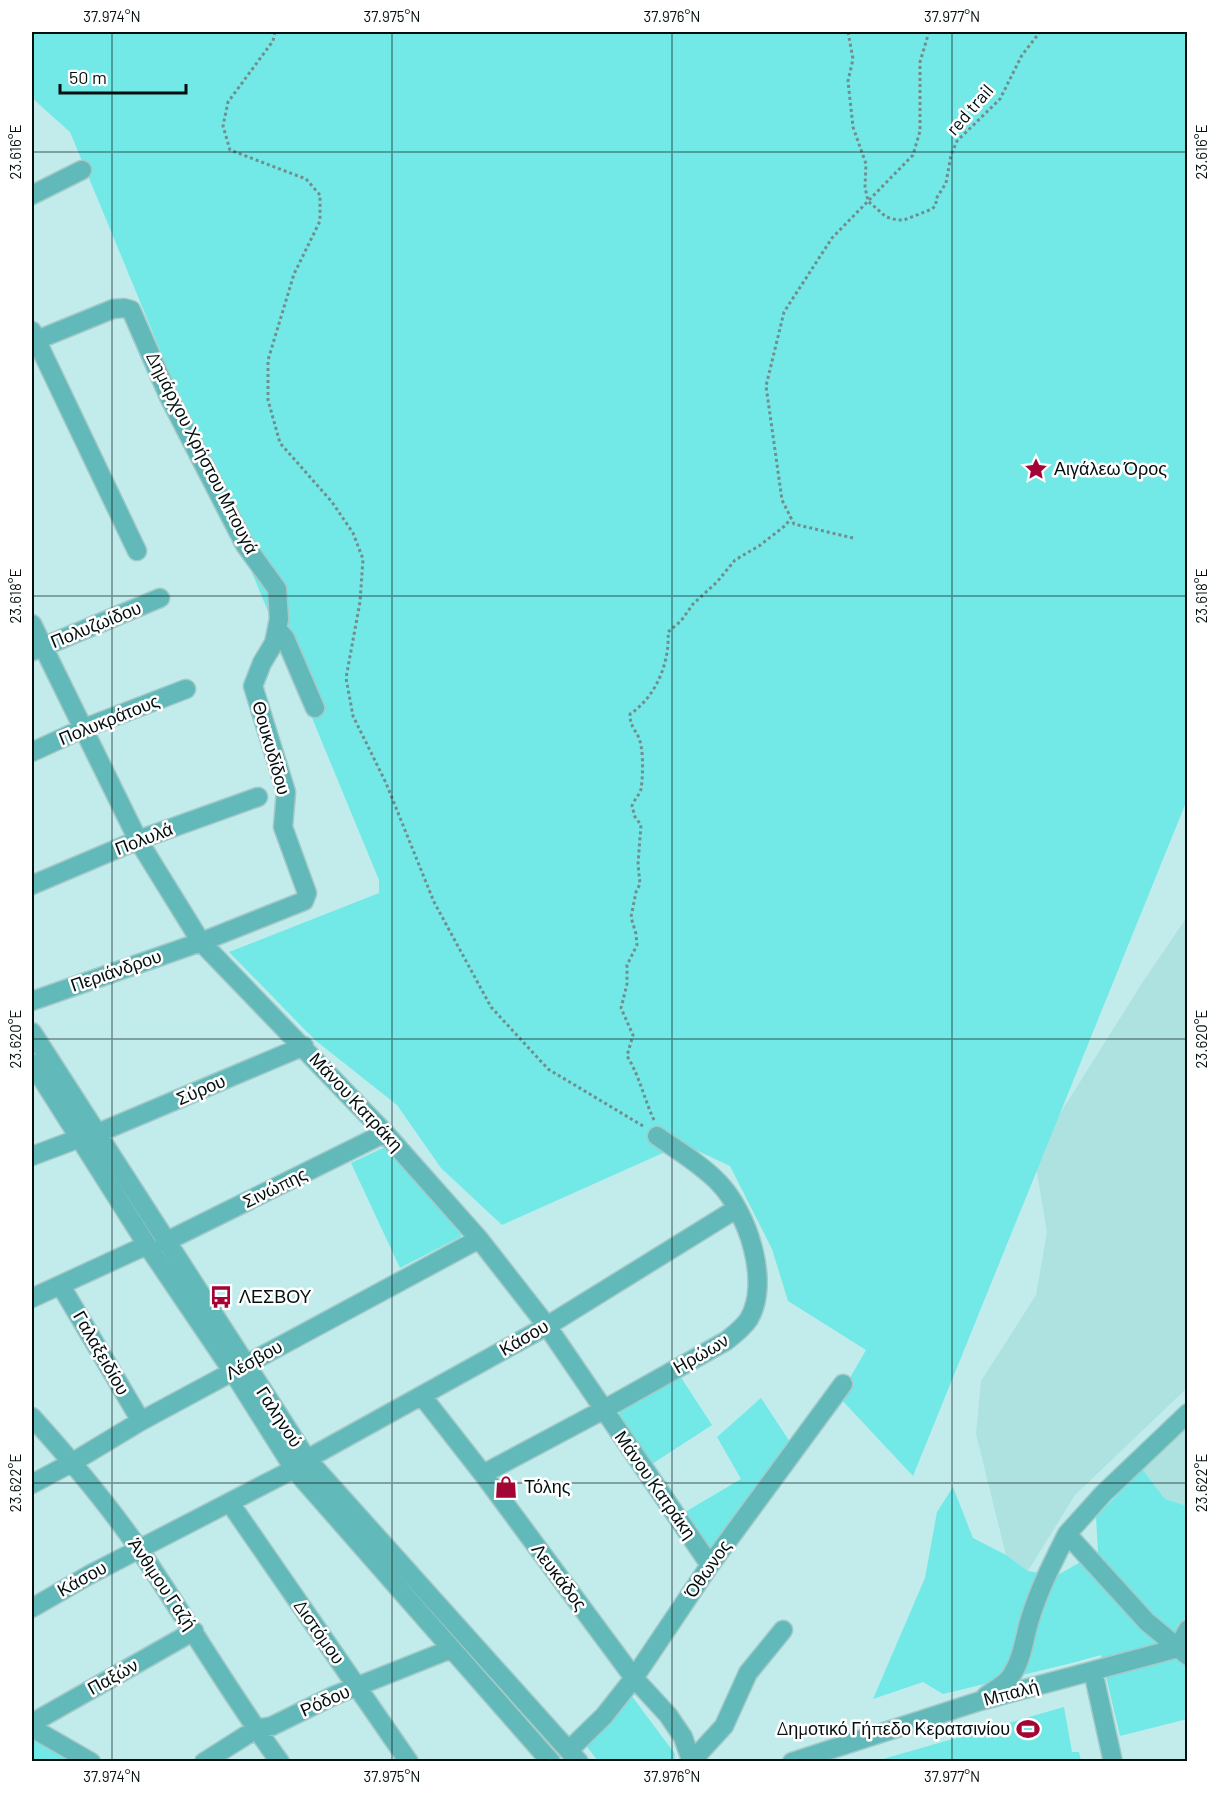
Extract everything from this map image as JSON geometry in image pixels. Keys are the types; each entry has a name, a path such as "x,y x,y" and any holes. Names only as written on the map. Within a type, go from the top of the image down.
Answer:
{"street":[{"path":"32,195 82,170"},
{"name":"Δημάρχου Χρήστου Μπουγά","path":"33,338 113,309 131,310 169,397 245,544 277,589 279,619 277,629"},
{"path":"33,338 137,550"},
{"name":"Πολυζωίδου","path":"37,649 160,598"},
{"name":"Μάνου Κατράκη","path":"32,624 37,649 82,729 138,840 201,942 304,1046 479,1239 547,1326 710,1565"},
{"path":"277,629 285,638 315,708"},
{"name":"Θουκυδίδου","path":"201,942 304,901 307,893 282,827 286,792 253,686 262,663 274,643 277,629"},
{"name":"Πολυκράτους","path":"32,752 82,729 186,688"},
{"name":"Πολυλά","path":"32,885 138,840 258,797"},
{"name":"Περιάνδρου","path":"32,1001 201,942"},
{"name":"Γαληνού","path":"32,1032 98,1133 156,1244"},
{"name":"Σύρου","path":"98,1133 304,1046"},
{"name":"Γαληνού","path":"32,1063 80,1138 156,1244 208,1304 239,1368 300,1464 451,1649 552,1761"},
{"name":"Σινώπης","path":"32,1298 156,1244 385,1133"},
{"name":"Ηρώων","path":"483,1474 726,1341 739,1331 749,1318 754,1307 758,1276 757,1262 747,1230 730,1196 718,1182 655,1135"},
{"path":"32,1156 80,1138"},
{"name":"Κάσου","path":"32,1608 230,1503 547,1326 736,1209"},
{"name":"Λέσβου","path":"32,1484 141,1421 479,1239"},
{"name":"Γαλαξειδίου","path":"61,1286 141,1421"},
{"name":"Όθωνος","path":"574,1756 634,1678 710,1565 843,1384"},
{"name":"Λευκάδος","path":"422,1396 483,1474 634,1678 668,1715 683,1737 691,1761 724,1726 748,1673 783,1630"},
{"path":"980,1701 1010,1677 1014,1670 1024,1648 1042,1583 1067,1534 1103,1494 1188,1413"},
{"name":"Άνθιμου Γαζή","path":"32,1417 73,1462 140,1549 256,1729 280,1761"},
{"name":"Γαληνού","path":"300,1464 574,1756"},
{"name":"Διστόμου","path":"230,1503 409,1761"},
{"path":"1067,1534 1147,1623 1183,1652 1188,1629"},
{"name":"Παξών","path":"32,1723 194,1631"},
{"name":"Ρόδου","path":"204,1761 256,1729 272,1726 357,1686 451,1649"},
{"name":"Μπαλή","path":"792,1761 980,1701 1093,1671 1183,1652"},
{"path":"1093,1671 1113,1761"},
{"path":"32,1728 91,1761"}],"path":[{"path":"275,32 273,40 228,102 223,126 230,150 306,178 320,195 320,221 294,274 268,360 268,400 280,443 332,502 353,533 363,559 360,602 346,678 353,717 386,783 434,902 491,1007 548,1069 655,1135 656,1124 650,1107 642,1096 640,1082 627,1056 633,1035 621,1008 627,984 627,965 637,945 631,917 636,891 640,884 638,864 641,825 635,817 632,806 641,790 644,774 638,735 630,724 630,714 649,695 659,680 666,663 668,632 681,621 693,604 717,582 735,560 759,546 786,525 791,518"},
{"path":"848,32 853,59 848,81 853,127 866,164 865,187 868,201"},
{"path":"853,538 794,524 782,500 766,386 784,312 832,238 913,155 920,131 920,62 929,32"},
{"name":"red trail","path":"868,201 886,217 897,220 904,220 932,209 936,205 941,188 946,183 951,155 957,141 1000,99 1022,54 1040,32"}],"shaded area":[{"path":"32,32 1187,32 1187,800 913,1476 839,1397 866,1350 788,1301 772,1249 730,1166 683,1144 502,1225 441,1168 397,1105 315,1040 229,952 379,893 379,880 70,132 32,98"},
{"path":"1187,917 1187,1388 1075,1495 1028,1571 1006,1555 976,1434 981,1381 1036,1295 1047,1232 1034,1155 1144,980"},
{"path":"387,1146 462,1236 400,1268 351,1163"},
{"path":"680,1376 712,1425 652,1464 617,1410"},
{"path":"761,1398 790,1442 710,1549 685,1512 741,1479 717,1437"},
{"path":"1187,1421 1187,1506 1165,1499 1142,1469"},
{"path":"1142,1469 1165,1499 1187,1506 1187,1616 1177,1626 1187,1663 1187,1719 1120,1736 1101,1655 943,1694 923,1682 873,1699 925,1578 937,1512 953,1487 973,1538 1006,1555 1028,1571 1056,1576 1098,1552 1096,1517"},
{"path":"622,1683 675,1754 674,1761 598,1761 581,1739"},
{"name":"Δημοτικό Γήπεδο Κερατσινίου","path":"1064,1707 1072,1752 1079,1752 1081,1761 876,1761"},
{"path":"32,1733 87,1761 32,1761"}],"place":[{"name":"Αιγάλεω Όρος","path":"1036,469"},
{"name":"ΛΕΣΒΟΥ","path":"221,1297"},
{"name":"Τόλης","path":"506,1487"},
{"name":"Δημοτικό Γήπεδο Κερατσινίου","path":"1028,1729"}]}
